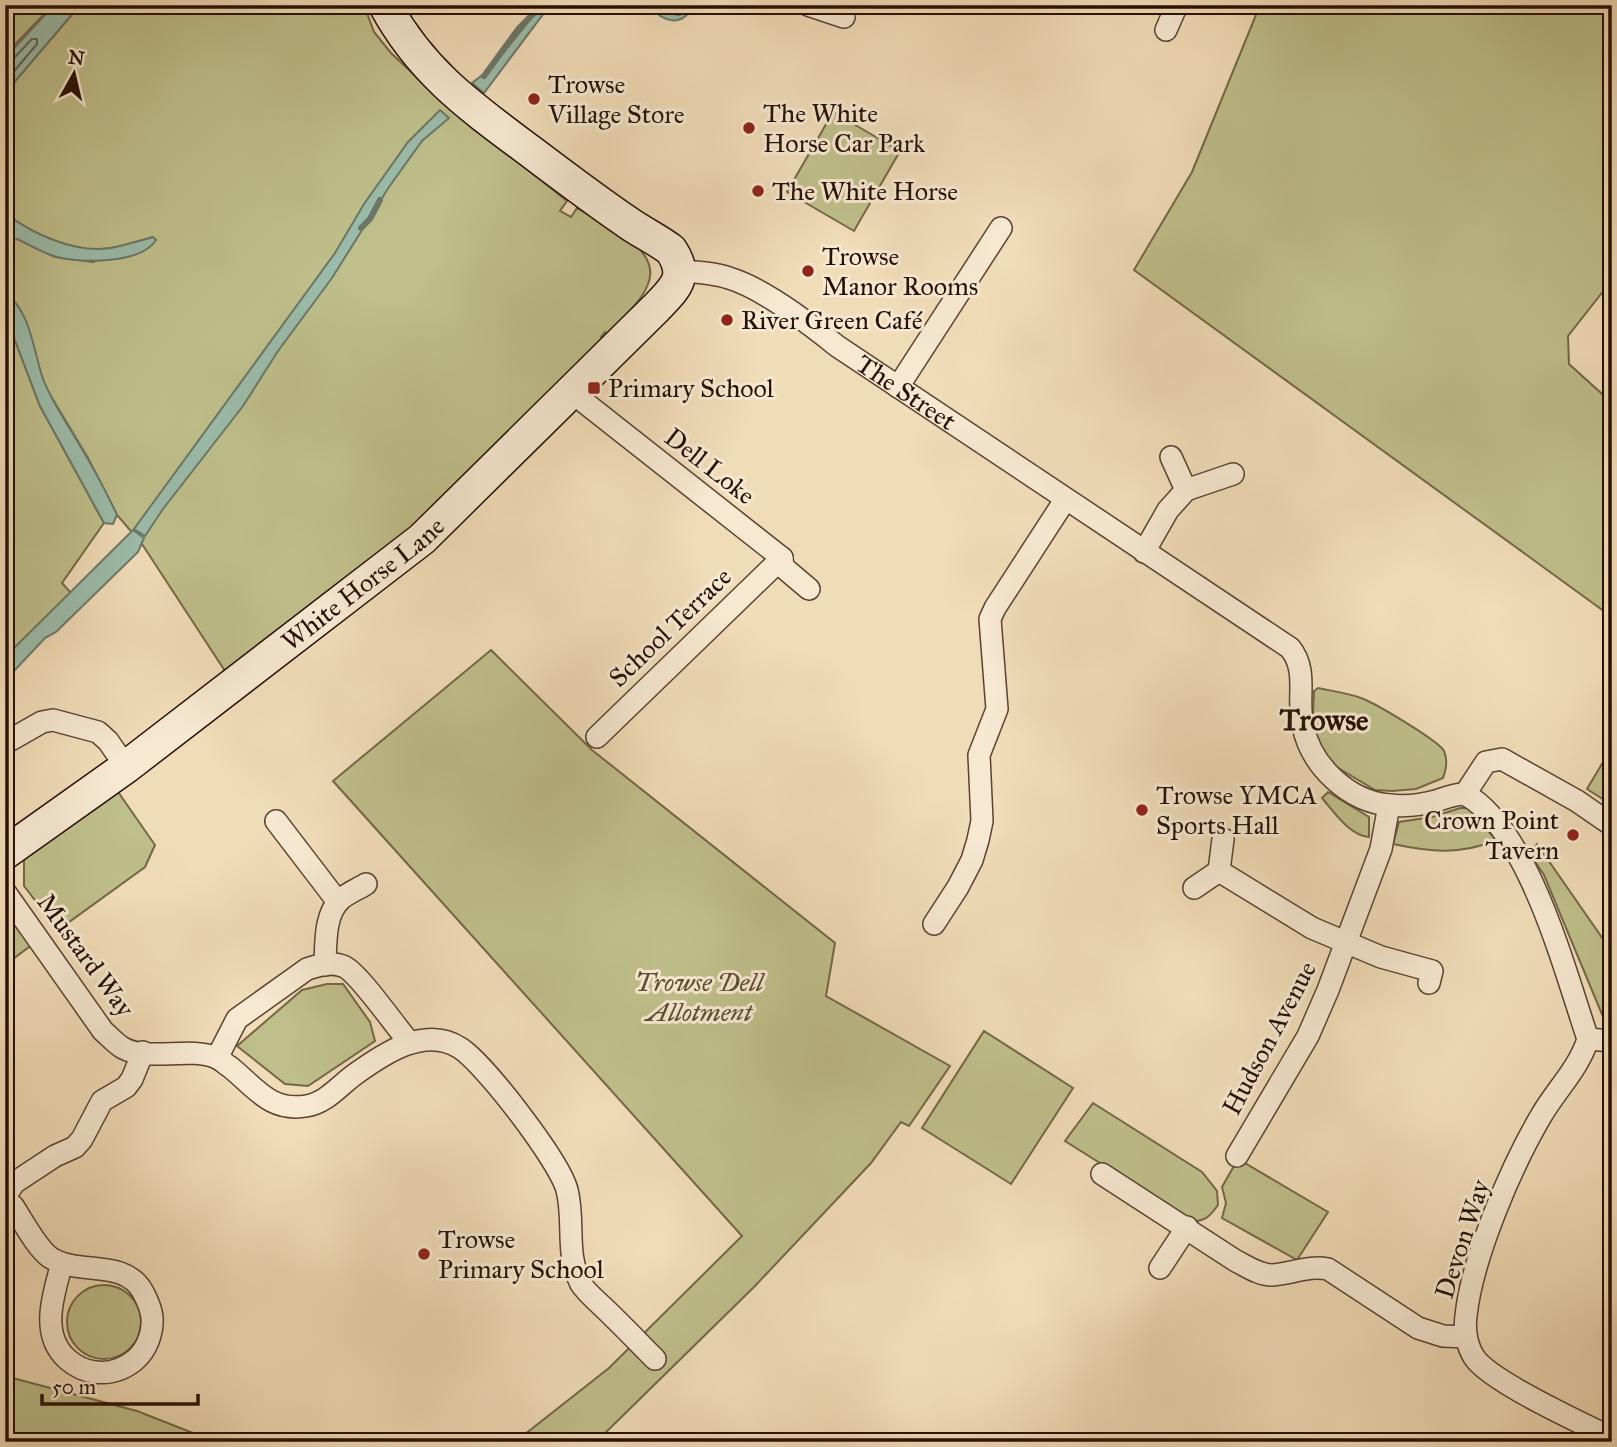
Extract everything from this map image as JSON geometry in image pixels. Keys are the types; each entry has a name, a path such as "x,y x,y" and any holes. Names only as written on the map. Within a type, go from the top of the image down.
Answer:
{"street":[{"path":"384,5 424,63 445,85 621,218 666,247 678,261 680,271"},
{"path":"1166,30 1172,7"},
{"path":"898,387 1001,228"},
{"name":"The Street","path":"680,271 712,274 744,283 810,324 837,346 1065,500 1290,648 1300,663 1302,726 1320,765 1348,790 1361,797 1389,805"},
{"name":"White Horse Lane","path":"5,853 126,767 422,540 674,289 680,271"},
{"name":"Dell Loke","path":"570,391 782,558 783,568 809,589"},
{"path":"1171,457 1186,490"},
{"path":"1144,552 1168,510 1186,490 1233,474"},
{"path":"934,924 972,860 982,821 979,755 997,709 990,619 1065,500"},
{"name":"School Terrace","path":"597,737 782,558"},
{"path":"5,743 42,722 53,720 98,732 108,741 126,767"},
{"path":"1465,794 1486,762 1502,759 1577,801 1612,825"},
{"path":"1389,805 1427,803 1449,795 1465,794 1481,805 1507,836 1536,889 1588,1039 1612,1041"},
{"name":"Hudson Avenue","path":"1237,1156 1308,1036 1347,944 1381,849 1389,805"},
{"path":"276,821 338,902"},
{"path":"1194,888 1219,871 1223,839"},
{"name":"Hudson Avenue","path":"1219,871 1289,916 1347,944 1432,971 1429,983"},
{"path":"325,965 330,917 338,902 366,884"},
{"name":"Mustard Way","path":"5,892 103,1031 124,1049 189,1053 217,1058 253,1085 267,1100 282,1105 306,1106 324,1100 354,1075 409,1042 446,1041 460,1048 479,1065 554,1160 568,1191 571,1256 582,1285 655,1359"},
{"path":"217,1058 237,1019 307,969 325,965 346,967 409,1042"},
{"name":"Devon Way","path":"1588,1039 1583,1055 1536,1124 1494,1215 1479,1260 1465,1317 1466,1338 1474,1358 1497,1378 1612,1438"},
{"path":"62,1263 50,1322 56,1345 62,1355 82,1369 106,1373 129,1365 145,1348 152,1326 149,1303 138,1284 119,1272 78,1268 48,1256 13,1206 5,1199 14,1183 55,1156 75,1147 102,1101 126,1087 132,1079 144,1052"},
{"path":"1102,1174 1236,1261 1259,1273 1271,1275 1317,1267 1328,1269 1418,1328 1443,1336 1466,1338"},
{"path":"1160,1268 1187,1227"}],"green space":[{"path":"5,5 53,5 5,55"},
{"path":"80,5 364,5 374,32 391,53 442,101 567,201 560,211 571,217 577,208 628,238 647,259 650,271 648,284 641,298 607,334 605,332 601,337 603,339 417,531 227,674 142,544 117,515 88,458 46,388 13,298 5,294 5,243 17,238 55,257 93,262 153,237 111,248 83,248 41,235 5,213 5,93"},
{"path":"1260,5 1612,5 1612,280 1568,336 1569,364 1612,403 1612,617 1134,270 1192,172"},
{"path":"833,112 900,151 854,231 787,192"},
{"path":"5,314 40,406 104,523 62,583 71,593 5,657"},
{"name":"Trowse Dell Allotment","path":"491,650 592,750 835,943 826,996 950,1066 909,1126 901,1122 871,1163 754,1287 596,1442 515,1442 609,1368 742,1236 333,781"},
{"path":"1318,688 1368,701 1431,739 1445,754 1443,778 1416,789 1375,790 1330,763 1317,740 1313,714 1314,691"},
{"path":"1612,747 1612,805 1587,789"},
{"path":"114,786 155,845 145,867 58,930 24,886 24,855"},
{"path":"1328,792 1369,817 1369,837 1355,832 1337,816 1322,798"},
{"path":"1467,808 1472,812 1496,840 1470,848 1445,851 1393,844 1399,822 1432,817"},
{"path":"1537,844 1612,952 1612,1025 1606,1024 1544,875 1530,854"},
{"path":"5,908 33,944 5,965"},
{"path":"327,984 343,984 370,1022 375,1041 308,1086 285,1084 237,1046 302,990"},
{"path":"984,1031 1073,1088 1011,1184 922,1128"},
{"path":"1093,1103 1202,1172 1217,1191 1218,1205 1213,1212 1204,1219 1192,1221 1065,1141"},
{"path":"1238,1159 1328,1212 1297,1260 1222,1218 1226,1203 1222,1187"},
{"path":"104,1285 118,1288 130,1296 138,1308 141,1322 138,1336 130,1348 118,1356 104,1359 90,1356 78,1348 70,1336 67,1322 70,1308 78,1296 90,1288"},
{"path":"5,1376 137,1411 216,1442 19,1442 5,1437"}],"water":[{"path":"54,5 80,5 5,93 5,58"},
{"path":"542,5 550,5 484,93 472,83 490,69"},
{"path":"649,5 679,11 683,5 694,5 684,17 672,20 660,16"},
{"path":"440,110 449,118 422,141 389,187 332,278 278,351 243,406 145,536 134,529 335,253 364,204 408,142"},
{"path":"5,213 41,235 83,248 111,248 153,237 156,240 138,254 125,258 95,261 68,259 47,254 17,239 5,243"},
{"path":"5,294 13,300 25,319 45,384 117,515 113,524 104,523 40,406 5,314"},
{"path":"133,530 144,538 138,552 56,632 45,638 14,671 8,667 5,657"}],"waterway":[{"path":"484,76 519,28 542,5"},
{"path":"656,5 661,10 679,13 685,5"},
{"path":"361,228 370,219 380,200"}],"place":[{"name":"Trowse Village Store","path":"534,99"},
{"name":"The White Horse Car Park","path":"749,128"},
{"name":"The White Horse","path":"758,191"},
{"name":"Trowse Manor Rooms","path":"808,271"},
{"name":"River Green Café","path":"727,320"},
{"name":"Primary School","path":"594,388"},
{"name":"Trowse YMCA Sports Hall","path":"1142,810"},
{"name":"Crown Point Tavern","path":"1573,835"},
{"name":"Trowse Primary School","path":"424,1254"}],"district":[{"name":"Trowse","path":"1324,720"}]}
